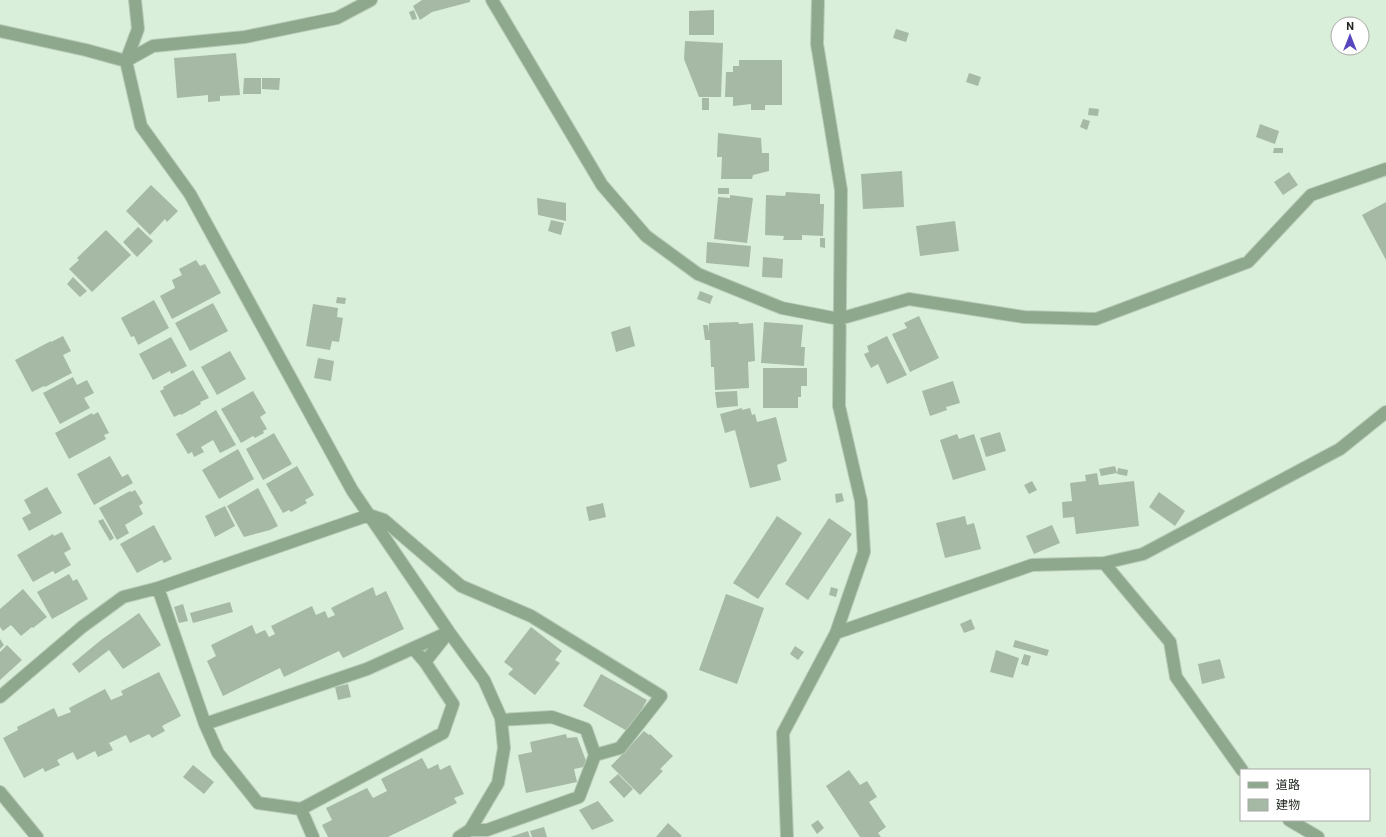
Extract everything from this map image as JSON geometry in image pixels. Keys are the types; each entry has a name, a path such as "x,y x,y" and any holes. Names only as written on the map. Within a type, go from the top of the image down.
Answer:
{"street":[{"path":"135,0 138,29 126,61 141,126 190,194 352,490 449,632 484,680 501,720 504,748 498,783 470,830 459,837"},
{"path":"0,31 86,50 126,61 153,46 245,37 337,18 371,0"},
{"path":"492,0 602,185 646,236 698,274 782,308 839,319 909,299 1024,317 1096,319 1248,262 1311,195 1386,168"},
{"path":"787,837 783,733 836,633 864,552 861,501 839,406 840,190 817,44 818,0"},
{"path":"836,633 1032,565 1104,563 1143,554 1340,449 1386,412"},
{"path":"0,697 82,626 123,597 158,588 369,514 384,520 461,586 531,616 661,696 620,748 595,755"},
{"path":"1104,563 1170,642 1176,678 1241,769"},
{"path":"158,588 205,724 218,753 258,803 301,809 443,733 453,704 426,662 413,648"},
{"path":"205,724 367,669 449,632"},
{"path":"426,662 449,632"},
{"path":"470,830 487,830 579,797 595,755 586,729 552,717 501,720"},
{"path":"0,792 37,837"},
{"path":"301,809 313,837"},
{"path":"1291,821 1318,837"}],"building":[{"path":"422,0 470,0 470,2 432,12 420,20 413,6"},
{"path":"414,10 417,19 412,20 409,12"},
{"path":"714,10 714,35 689,35 689,11"},
{"path":"896,29 909,33 906,42 893,38"},
{"path":"685,41 723,43 721,97 699,97 684,59"},
{"path":"236,53 240,95 220,96 220,101 208,102 208,95 177,98 174,58"},
{"path":"739,60 782,60 782,105 765,105 765,110 751,110 751,104 733,106 733,97 725,97 726,72 733,72 733,66 739,66"},
{"path":"969,73 981,77 978,86 966,82"},
{"path":"244,78 261,78 261,94 243,94"},
{"path":"262,78 280,78 279,90 262,89"},
{"path":"702,98 709,98 709,110 702,110"},
{"path":"1089,108 1099,109 1098,116 1088,115"},
{"path":"1083,119 1090,121 1087,130 1080,127"},
{"path":"1260,124 1279,131 1275,144 1256,137"},
{"path":"718,133 761,138 762,153 769,153 769,171 753,175 752,179 721,179 722,157 717,157"},
{"path":"1274,148 1283,148 1283,153 1273,153"},
{"path":"902,171 904,207 863,209 861,174"},
{"path":"1289,172 1298,185 1283,195 1274,182"},
{"path":"151,185 178,211 167,222 165,219 150,235 126,211"},
{"path":"718,188 729,188 729,194 718,194"},
{"path":"786,192 820,194 820,204 824,204 823,236 802,235 802,240 783,240 784,236 765,235 766,195 785,196"},
{"path":"730,195 753,198 747,243 714,239 718,197 730,198"},
{"path":"537,198 566,203 566,221 538,215"},
{"path":"1386,202 1386,260 1362,215"},
{"path":"551,220 564,223 561,235 548,231"},
{"path":"955,221 959,251 920,256 916,226"},
{"path":"138,227 153,241 137,257 123,242"},
{"path":"106,230 131,255 92,292 69,269 79,260 77,258"},
{"path":"820,238 825,238 825,248 820,247"},
{"path":"707,242 751,246 749,267 706,263"},
{"path":"763,257 783,259 782,278 762,277"},
{"path":"196,260 200,266 205,264 221,293 172,319 160,296 175,288 172,280 182,275 179,269"},
{"path":"73,277 87,291 80,297 67,284"},
{"path":"700,291 713,296 710,304 697,299"},
{"path":"337,297 346,298 345,304 336,303"},
{"path":"154,300 169,328 138,345 134,336 131,337 121,318"},
{"path":"213,303 228,331 190,351 175,323"},
{"path":"313,304 338,308 337,317 343,318 339,342 332,341 330,350 306,346"},
{"path":"919,316 939,358 910,372 892,334 907,328 904,323"},
{"path":"738,322 739,324 753,323 755,361 748,362 749,388 715,390 714,367 711,367 710,340 705,340 703,325 708,325 709,333 709,323"},
{"path":"764,322 803,325 801,347 805,347 804,366 761,363"},
{"path":"630,326 635,346 616,352 611,332"},
{"path":"63,336 71,351 63,355 72,373 32,392 15,360"},
{"path":"887,336 907,375 887,384 878,364 871,368 864,354 869,352 867,346"},
{"path":"171,337 187,366 171,374 170,371 153,380 139,354"},
{"path":"230,351 246,379 217,395 201,367"},
{"path":"318,358 334,361 331,381 314,378"},
{"path":"763,368 807,368 807,386 801,386 801,397 798,397 798,408 763,408"},
{"path":"193,370 209,398 200,402 201,404 181,415 180,414 174,417 160,391 164,389 163,387"},
{"path":"73,377 77,385 87,380 94,393 84,398 90,408 60,424 43,393"},
{"path":"953,381 960,403 946,407 947,410 930,416 922,391"},
{"path":"253,391 266,413 260,417 267,429 263,431 264,433 255,438 253,436 241,443 221,409"},
{"path":"737,391 738,406 717,408 715,392"},
{"path":"742,408 742,410 750,408 752,415 755,414 757,422 776,417 787,461 777,465 781,480 750,488 735,430 725,433 720,414"},
{"path":"216,410 236,445 220,453 213,440 201,447 204,452 194,457 192,452 188,454 176,434"},
{"path":"98,412 109,433 104,435 106,439 69,459 55,433 92,413 93,415"},
{"path":"1000,432 1006,451 986,457 980,438"},
{"path":"274,433 292,464 263,480 246,449"},
{"path":"957,434 959,439 974,434 986,470 953,480 940,440"},
{"path":"238,449 254,479 219,499 202,470"},
{"path":"110,456 122,477 128,474 133,483 94,505 77,474"},
{"path":"297,466 314,495 305,500 307,503 291,512 289,510 283,513 266,484"},
{"path":"1115,466 1117,473 1101,476 1099,469"},
{"path":"1118,468 1128,470 1127,476 1117,474"},
{"path":"1097,473 1099,485 1134,481 1139,526 1076,534 1074,517 1063,518 1062,502 1072,501 1070,483 1086,481 1085,475"},
{"path":"1032,481 1037,490 1029,494 1024,485"},
{"path":"47,487 62,513 29,531 22,518 31,513 24,500"},
{"path":"258,488 278,526 270,530 244,537 227,506"},
{"path":"135,490 143,503 139,506 143,514 125,525 129,533 117,540 99,508 130,491"},
{"path":"1159,492 1185,511 1175,526 1149,507"},
{"path":"842,493 844,501 836,503 835,494"},
{"path":"603,503 606,517 589,521 586,507"},
{"path":"225,506 235,526 215,537 205,516"},
{"path":"777,516 802,533 758,599 733,583"},
{"path":"965,516 967,525 974,523 981,549 945,558 936,523"},
{"path":"829,518 852,534 808,600 785,584"},
{"path":"103,519 114,538 110,541 98,521"},
{"path":"154,525 172,559 164,563 162,560 137,573 120,544"},
{"path":"1052,525 1060,543 1034,554 1026,536"},
{"path":"62,532 71,549 64,553 71,565 55,574 53,571 33,582 17,555 53,534 54,536"},
{"path":"69,574 73,581 77,579 88,599 52,619 37,592"},
{"path":"373,587 376,596 386,591 404,629 343,658 339,651 284,677 280,668 223,696 207,661 216,656 211,645 252,625 256,634 265,630 269,637 275,634 271,626 312,606 316,615 325,611 328,618 335,615 331,608"},
{"path":"831,587 838,589 836,597 829,595"},
{"path":"23,589 47,617 21,636 11,625 3,631 0,627 0,609"},
{"path":"726,594 764,608 737,684 699,670"},
{"path":"230,602 233,612 193,623 190,613"},
{"path":"183,604 188,621 179,623 174,607"},
{"path":"139,613 161,645 123,669 109,650 79,673 72,664 101,640"},
{"path":"971,619 975,629 964,633 960,624"},
{"path":"531,627 562,651 555,660 560,663 535,695 508,674 513,669 504,662"},
{"path":"0,639 4,645 0,649"},
{"path":"1015,640 1049,650 1047,656 1013,647"},
{"path":"7,645 22,660 0,680 0,652"},
{"path":"795,646 804,652 798,660 790,654"},
{"path":"996,650 1019,658 1013,678 990,672"},
{"path":"1024,654 1031,656 1028,666 1021,664"},
{"path":"1220,659 1225,678 1202,684 1198,664"},
{"path":"159,672 181,716 162,726 165,731 152,738 149,734 130,743 126,735 109,743 113,750 98,757 95,751 77,760 73,752 57,760 60,765 45,772 43,768 24,778 3,738 18,730 17,727 54,708 58,717 71,712 69,708 105,689 111,700 123,695 121,691"},
{"path":"601,674 647,700 629,732 583,706"},
{"path":"348,684 351,697 338,700 335,687"},
{"path":"644,731 649,735 650,734 673,756 660,769 663,771 640,795 611,766"},
{"path":"566,734 567,738 577,737 588,766 574,769 577,782 526,793 518,755 532,752 530,742"},
{"path":"422,758 428,769 438,764 440,770 450,765 464,794 454,798 457,803 388,837 328,837 322,825 332,820 326,808 367,788 373,798 387,791 381,779"},
{"path":"193,765 214,782 204,794 183,777"},
{"path":"849,770 860,785 867,781 877,797 869,802 886,827 878,833 881,837 860,837 826,786"},
{"path":"618,774 633,789 624,798 609,782"},
{"path":"598,801 614,821 592,830 579,810"},
{"path":"818,820 824,828 817,834 811,825"},
{"path":"668,823 682,836 656,837"},
{"path":"544,827 547,837 532,837 530,831"},
{"path":"528,831 530,837 510,837"}]}
